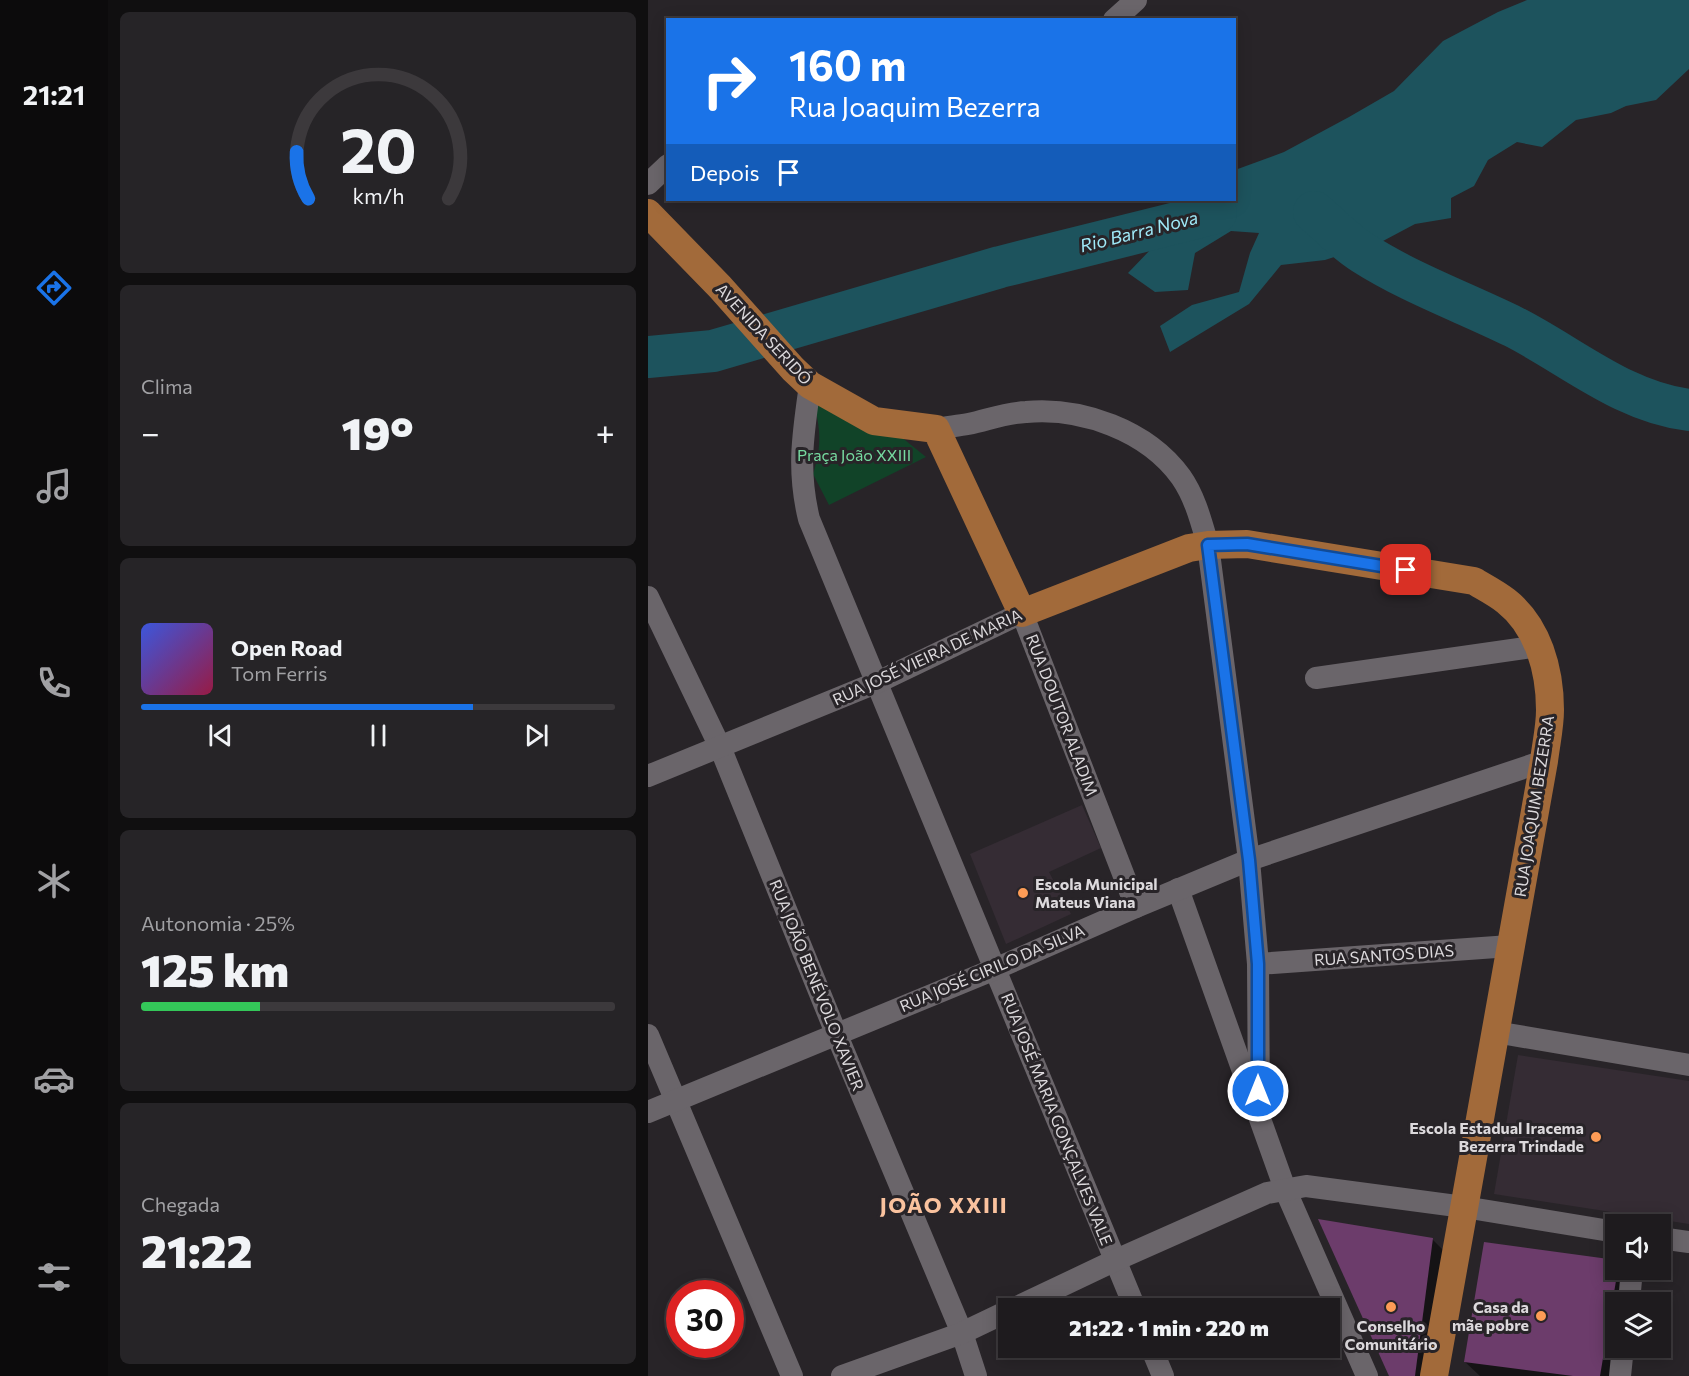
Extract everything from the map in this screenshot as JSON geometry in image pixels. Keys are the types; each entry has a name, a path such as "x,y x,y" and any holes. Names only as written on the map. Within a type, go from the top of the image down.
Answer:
{"main road":[{"name":"AVENIDA SERIDÓ","path":"648,213 720,287 802,377 874,421 936,429"},
{"name":"RUA DOUTOR ALADIM","path":"936,429 1023,613"},
{"name":"RUA JOAQUIM BEZERRA","path":"1208,545 1247,544 1474,581 1506,600 1526,621 1539,646 1547,678 1550,710 1544,761 1434,1376"},
{"name":"RUA JOSÉ VIEIRA DE MARIA","path":"1023,613 1189,548 1208,545"}],"street":[{"path":"1116,18 1136,0"},
{"path":"648,184 666,167"},
{"name":"RUA JOSÉ MARIA GONÇALVES VALE","path":"802,377 801,468 803,496 809,519 1131,1298"},
{"path":"936,429 969,424 996,415 1027,411 1070,412 1107,423 1141,441 1164,457 1181,477 1196,506 1208,545 1249,860 1258,964 1258,1112"},
{"name":"RUA JOÃO BENÉVOLO XAVIER","path":"648,597 720,747 836,1033 962,1333 976,1376"},
{"name":"RUA JOSÉ VIEIRA DE MARIA","path":"648,776 878,682 1023,613"},
{"name":"RUA DOUTOR ALADIM","path":"1023,613 1136,907"},
{"path":"1316,678 1539,646"},
{"name":"RUA JOSÉ CIRILO DA SILVA","path":"648,1112 995,969 1249,860 1544,761"},
{"path":"1178,889 1285,1189 1367,1376"},
{"name":"RUA SANTOS DIAS","path":"1258,964 1510,946"},
{"path":"1495,1032 1689,1065"},
{"path":"648,1035 792,1376"},
{"path":"1036,1298 1267,1193 1306,1186 1464,1207 1605,1230"},
{"path":"1671,1240 1689,1242"},
{"path":"842,1376 962,1333 998,1316"},
{"path":"1156,1358 1163,1376"},
{"path":"1620,1376 1622,1358"}],"shaded area":[{"name":"Escola Municipal Mateus Viana","path":"1082,805 1101,848 1049,872 1071,914 1006,944 970,854"},
{"name":"Escola Estadual Iracema Bezerra Trindade","path":"1518,1055 1689,1081 1689,1224 1671,1221 1671,1214 1624,1214 1494,1194"}],"green space":[{"name":"Praça João XXIII","path":"812,396 900,436 926,457 829,505 813,474 819,435"}],"water":[{"path":"1527,0 1689,0 1689,69 1656,100 1576,120 1542,147 1517,142 1488,160 1474,186 1451,198 1451,218 1415,224 1383,241 1325,260 1281,265 1249,304 1170,352 1160,326 1192,305 1239,292 1250,253 1259,233 1231,231 1195,253 1188,290 1155,292 1128,273 1152,248 1166,213 1176,201 1236,201 1236,170 1284,152 1394,91 1443,41 1498,12"}],"building":[{"name":"Conselho Comunitário","path":"1318,1219 1433,1238 1415,1376 1389,1376"},
{"name":"Casa da mãe pobre","path":"1484,1242 1605,1258 1605,1280 1616,1280 1614,1292 1605,1292 1605,1346 1600,1376 1573,1376 1464,1362"}],"waterway":[{"path":"1314,212 1356,249 1399,274 1514,327 1620,388 1642,398 1689,410"},
{"name":"Rio Barra Nova","path":"648,357 713,351 1000,267 1216,213"}],"place":[{"name":"Escola Municipal Mateus Viana","path":"1023,893"},
{"name":"Escola Estadual Iracema Bezerra Trindade","path":"1596,1137"},
{"name":"Conselho Comunitário","path":"1391,1307"},
{"name":"Casa da mãe pobre","path":"1541,1316"}],"district":[{"name":"JOÃO XXIII","path":"944,1205"}],"route":[{"path":"1258,1091 1258,964 1249,860 1208,545 1247,544 1406,570"}]}
